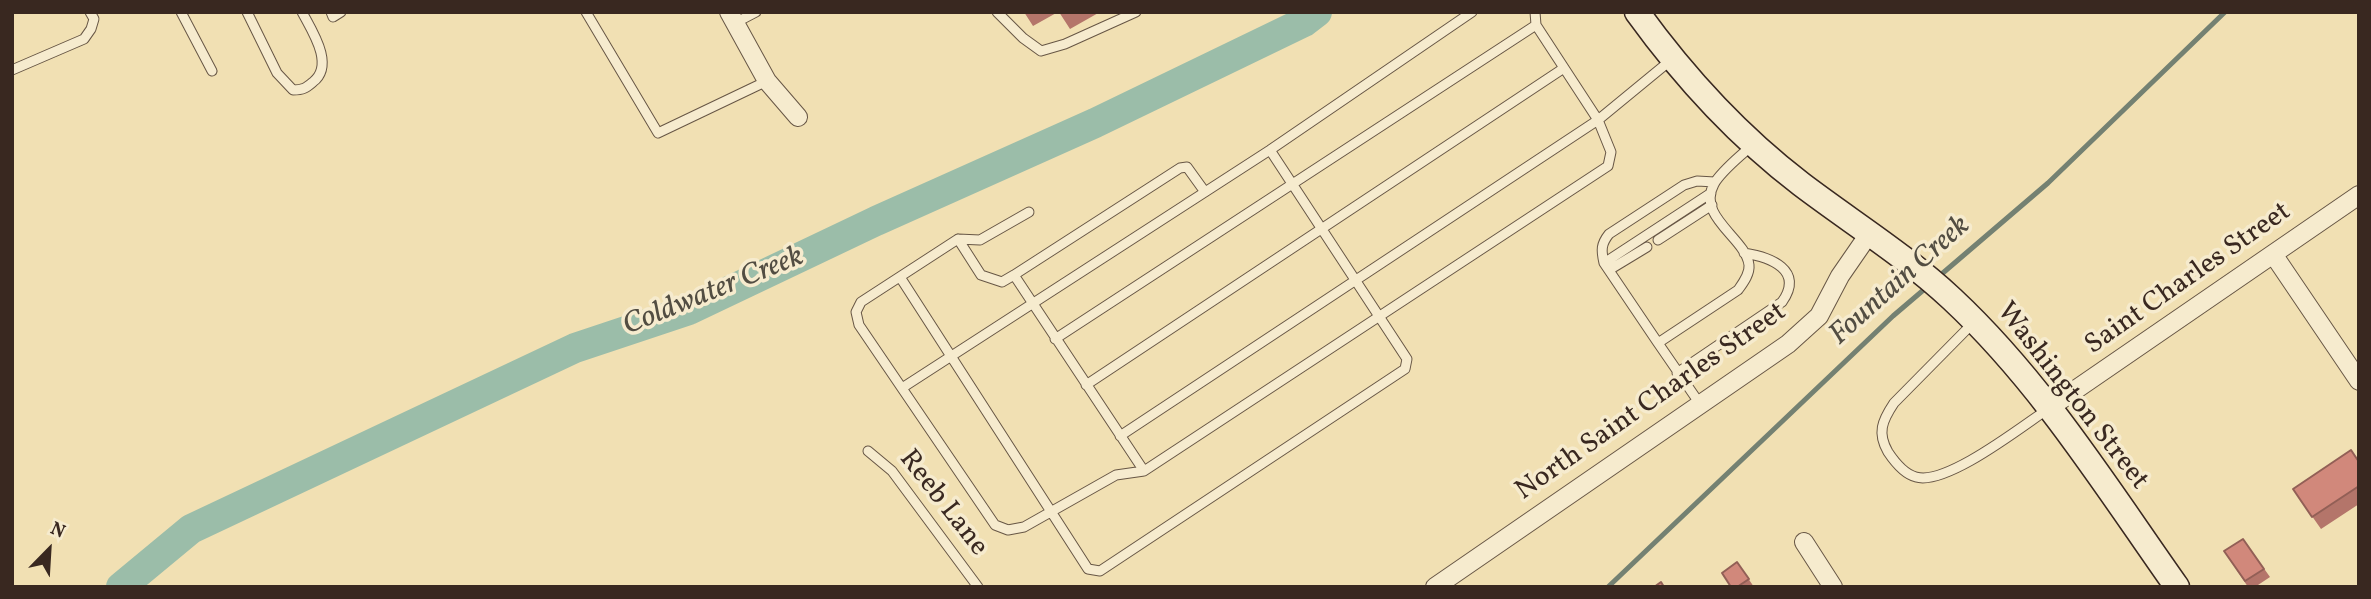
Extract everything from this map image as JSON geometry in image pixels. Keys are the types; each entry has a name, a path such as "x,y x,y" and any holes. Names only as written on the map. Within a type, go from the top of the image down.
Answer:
{"main road":[{"name":"Washington Street","path":"1637,12 1708,101 1754,144 1798,182 1878,240 1952,299 2011,360 2100,476 2176,587"}],"street":[{"path":"732,18 767,81 798,117"},
{"name":"Saint Charles Street","path":"2049,408 2359,195"},
{"name":"North Saint Charles Street","path":"1435,587 1788,344 1819,316 1840,276 1878,240"},
{"path":"2273,254 2359,381"},
{"path":"1804,542 1833,587"}],"lane":[{"path":"12,70 84,39 94,19 90,12"},
{"path":"181,12 212,71"},
{"path":"247,12 277,73 293,90 304,90 322,73 319,47 302,12"},
{"path":"331,12 333,17 341,12"},
{"path":"586,12 658,133 767,81"},
{"path":"732,18 756,12"},
{"path":"997,12 1023,38 1041,51 1065,44 1136,12"},
{"path":"902,388 1270,150 1472,12"},
{"path":"1029,212 980,240 958,239 861,302 856,312 859,326 995,524 1008,530 1024,527 1116,475 1144,471 1608,166 1611,152 1598,120 1536,26 1535,12"},
{"path":"1055,339 1536,26"},
{"path":"1120,436 1598,120 1672,59"},
{"path":"1086,385 1564,68"},
{"path":"1658,343 1738,290 1746,279 1749,266 1744,253 1719,221 1712,205 1711,193 1715,182 1754,144"},
{"path":"900,277 1088,569 1100,571 1405,369 1407,359 1270,150"},
{"path":"958,239 981,275 1002,282 1180,167 1187,167 1205,192"},
{"path":"1700,404 1606,267 1601,251 1609,234 1684,185 1697,181 1715,182"},
{"path":"1606,267 1711,193"},
{"path":"1658,240 1712,205"},
{"path":"1606,267 1647,247"},
{"path":"1677,373 1782,302 1789,293 1790,281 1784,269 1773,261 1744,253"},
{"path":"1014,275 1144,471"},
{"path":"1975,322 1894,402 1884,418 1881,440 1895,463 1915,477 1936,478 1959,468 2049,408"},
{"name":"Reeb Lane","path":"868,452 892,471 978,587"}],"building":[{"path":"2351,450 2359,462 2359,486 2312,517 2293,489"},
{"path":"2243,539 2264,569 2245,581 2224,551"},
{"path":"1737,562 1749,579 1737,587 1731,587 1722,573"}],"waterway":[{"name":"Coldwater Creek","path":"121,587 191,529 575,348 689,310 876,221 1095,123 1304,22 1317,12"},
{"name":"Fountain Creek","path":"1937,278 2048,183 2225,12"},
{"name":"Fountain Creek","path":"1608,587 1893,316 1927,287"}]}
